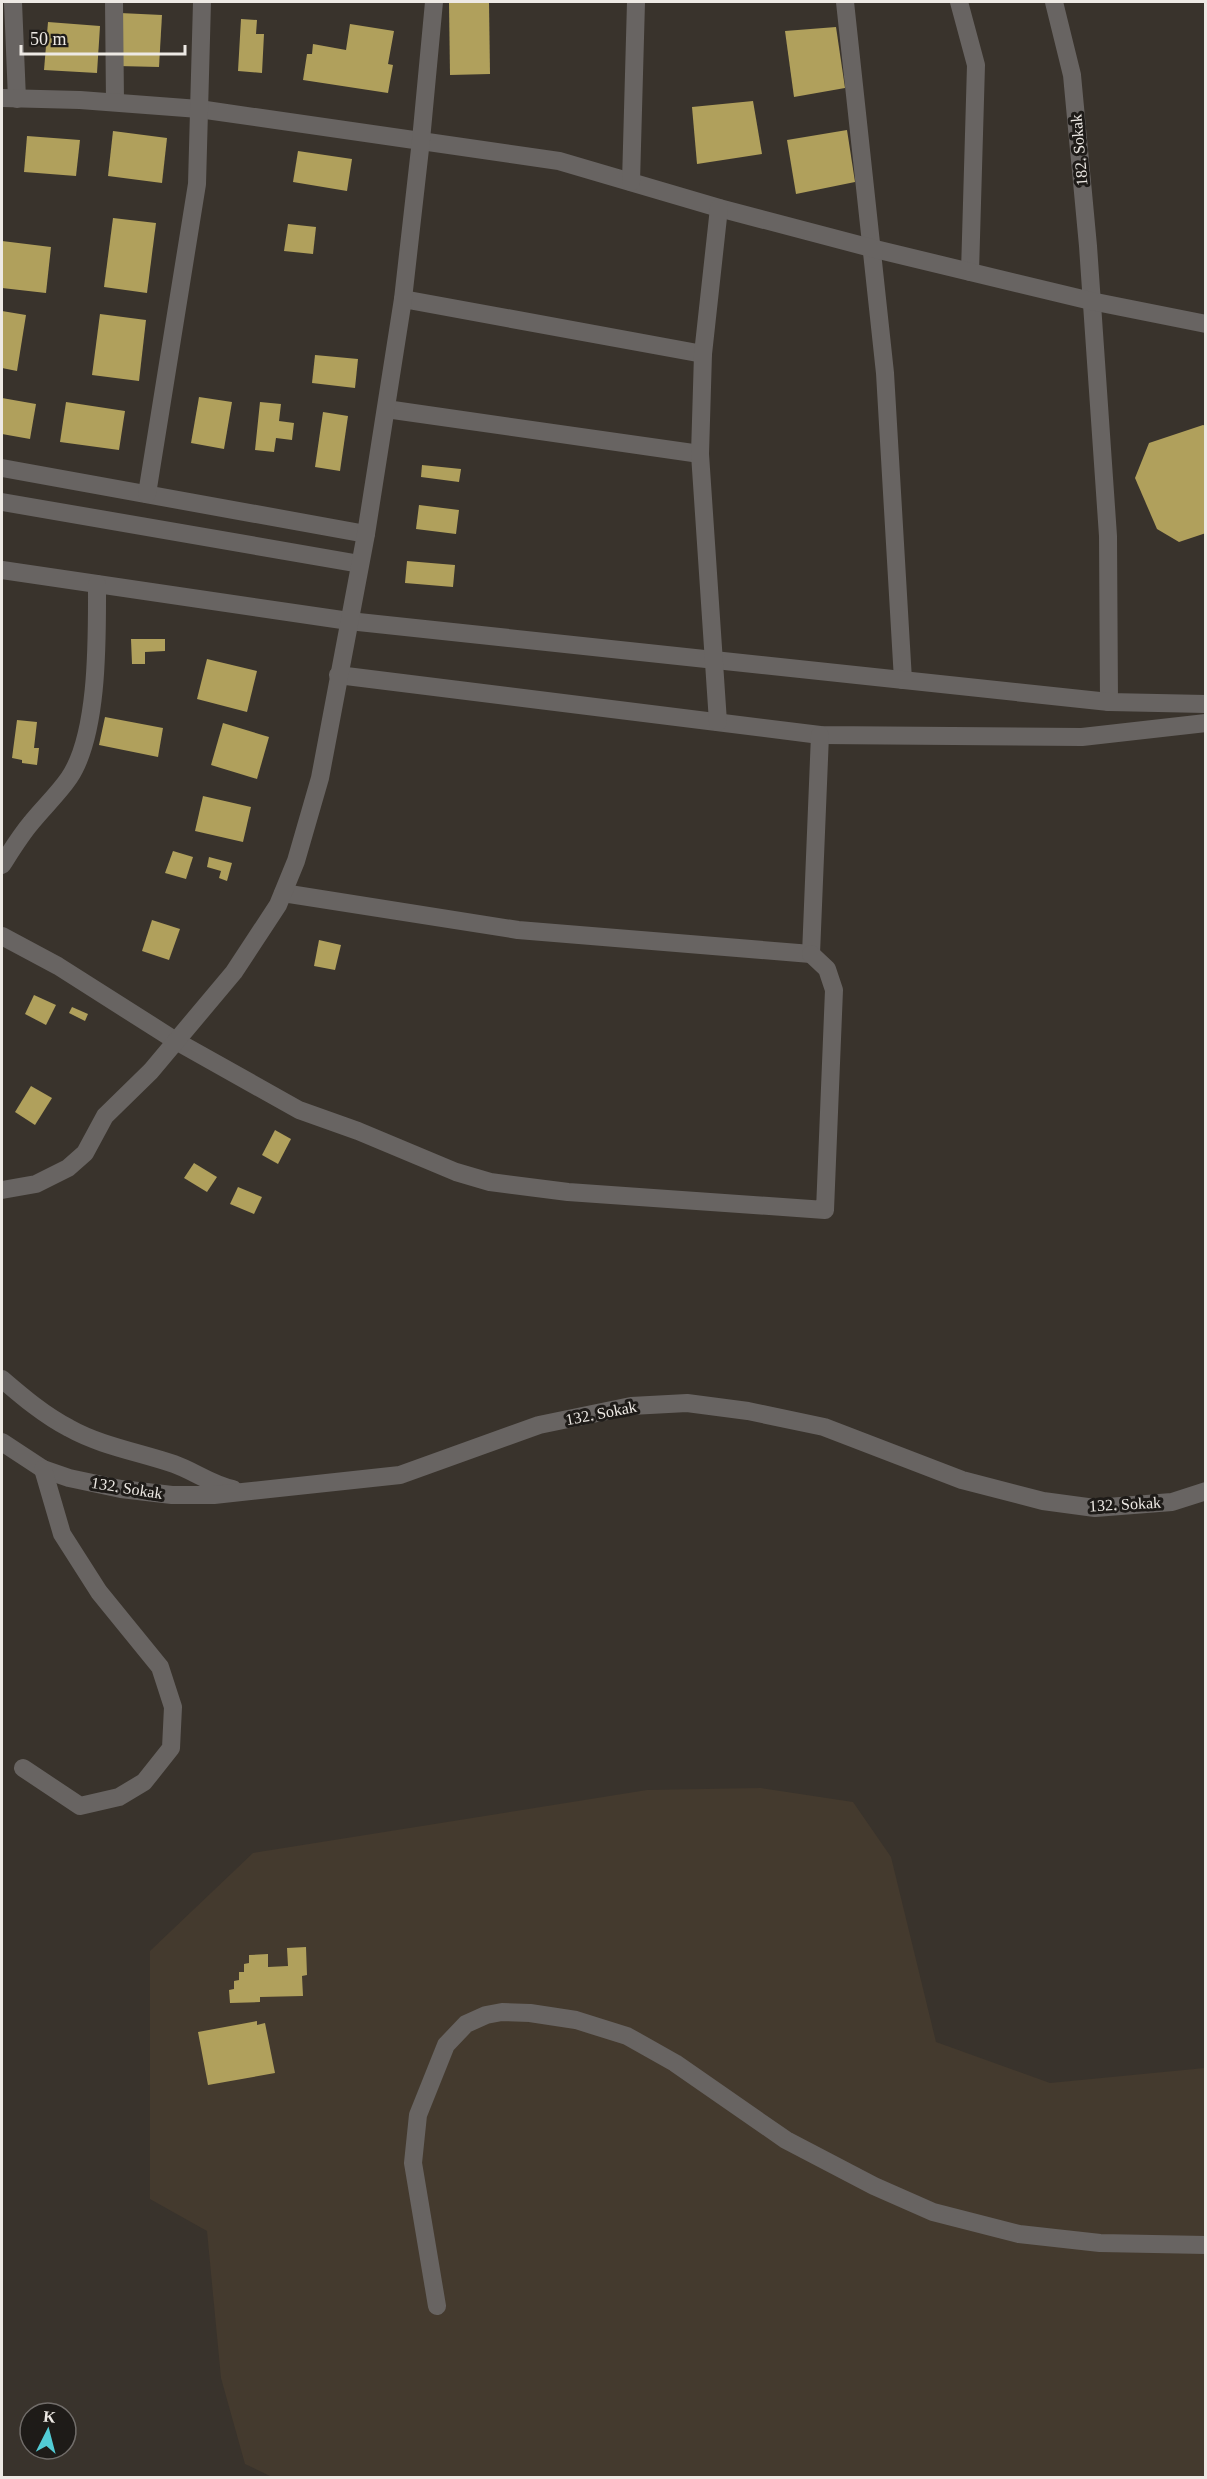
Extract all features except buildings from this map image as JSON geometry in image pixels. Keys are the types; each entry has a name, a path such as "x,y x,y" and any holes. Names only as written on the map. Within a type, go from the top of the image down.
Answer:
{"street":[{"path":"12,2 9,98 115,102 199,109 559,161 719,208 871,248 1091,301 1206,324"},
{"path":"114,2 115,102"},
{"path":"147,494 197,184 202,2"},
{"path":"2,1190 36,1184 68,1168 85,1153 105,1116 151,1071 234,972 278,905 296,861 320,778 366,534 403,299 434,2"},
{"path":"631,182 636,2"},
{"path":"845,2 885,373 903,680"},
{"path":"958,2 976,65 970,272"},
{"name":"182. Sokak","path":"1054,2 1072,75 1091,301 1108,536 1108,702"},
{"path":"718,722 700,454 703,354 719,208"},
{"path":"403,299 703,354"},
{"path":"386,409 700,454"},
{"path":"2,468 366,534"},
{"path":"2,502 360,564"},
{"path":"2,570 349,621 1108,702 1206,704"},
{"path":"2,865 28,826 70,777 82,752 96,658 97,584"},
{"path":"338,675 820,735 1082,737 1206,723"},
{"path":"810,954 820,735"},
{"path":"2,936 58,966 176,1041 299,1110 358,1131 456,1172 490,1182 568,1192 825,1210 834,990 827,969 810,954 518,930 283,892"},
{"path":"2,1379 32,1404 70,1429 128,1452 175,1464 222,1487 247,1492"},
{"name":"132. Sokak","path":"2,1442 43,1469 69,1478 122,1489 172,1495 247,1492 400,1475 538,1425 631,1406 687,1403 748,1411 824,1427 962,1480 1043,1501 1095,1508 1172,1502 1206,1491"},
{"path":"23,1768 80,1806 119,1797 144,1782 171,1748 173,1707 160,1667 99,1592 62,1533 43,1469"},
{"path":"437,2306 413,2163 417,2122 423,2099 446,2045 465,2024 486,2015 502,2012 530,2013 576,2020 627,2036 675,2063 786,2140 874,2186 933,2212 1019,2234 1100,2243 1206,2245"}],"shaded area":[{"path":"761,1788 853,1802 891,1857 936,2042 1050,2083 1205,2068 1205,2477 274,2478 245,2464 221,2378 207,2231 150,2199 150,1951 253,1853 647,1790"}]}
